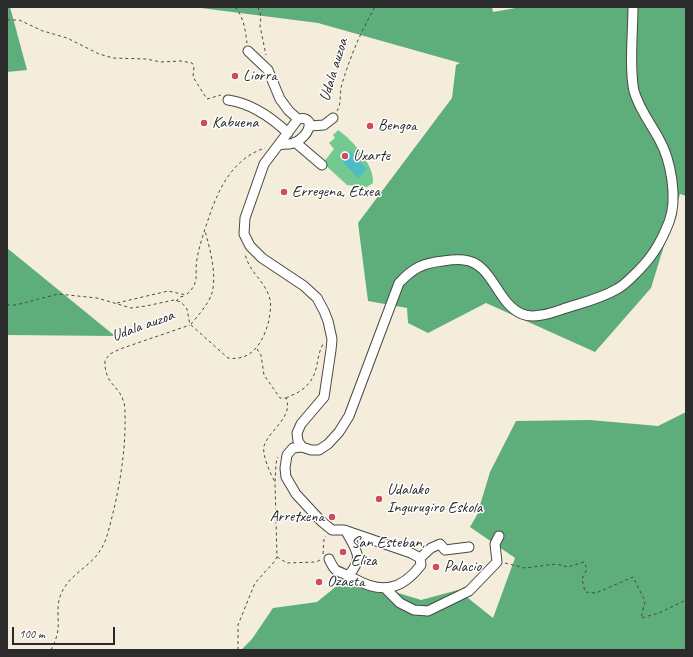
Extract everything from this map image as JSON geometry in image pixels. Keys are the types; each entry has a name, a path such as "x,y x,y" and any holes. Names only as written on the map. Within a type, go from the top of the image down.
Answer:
{"street":[{"path":"420,558 411,553 346,531 332,530 302,502 290,486 286,477 285,468 287,455 293,448 302,447 312,450 319,450 328,444 339,432 349,416 399,283 419,266 432,262 452,260 465,260 477,264 483,269 511,308 523,315 535,316 553,312 618,289 647,263 658,248 671,217 673,194 667,160 660,141 634,92 632,75 633,7"},
{"path":"248,51 268,70 280,99 289,111 298,119 306,119 309,122 310,126 295,142 279,145"},
{"path":"228,100 238,102 251,108 278,124 288,133"},
{"name":"Udala auzoa","path":"310,126 324,124 333,118"},
{"path":"298,119 264,164 255,186 245,218 244,227 246,240 262,258 304,286 317,298 324,311 331,331 326,390 324,397 301,424 298,433 298,441 302,447"},
{"path":"295,142 322,165"},
{"path":"346,531 358,553 357,565 348,576"},
{"path":"385,588 400,603 414,610 428,611 469,591 497,562 495,544 499,536"},
{"path":"420,558 431,548 440,544 445,550 469,547"},
{"path":"325,559 334,569 348,576 369,586 385,588 397,586 410,578 421,565 420,558"}],"path":[{"path":"234,7 245,24 248,51"},
{"path":"258,7 261,16 262,42 266,59"},
{"name":"Udala auzoa","path":"333,118 339,109 341,86 348,67 374,7"},
{"path":"7,20 19,20 43,31 67,38 100,54 113,58 146,59 161,62 181,61 192,63 194,66 193,78 206,99 219,96"},
{"path":"176,301 194,288 196,260 204,230 216,195 227,177 238,163 259,150 279,145"},
{"path":"190,325 200,315 211,295 214,282 212,256 204,230"},
{"path":"246,240 245,250 247,263 267,290 271,303 267,328 257,348 261,355 264,375 280,398 286,398 303,389 314,377 321,348 324,342"},
{"path":"117,303 168,291 186,295"},
{"path":"7,305 16,305 58,294 76,295 117,303 131,308 176,301 181,302 187,309 190,325"},
{"name":"Udala auzoa","path":"51,650 58,632 58,604 60,595 69,580 88,565 102,549 109,530 117,499 122,463 125,415 124,403 108,379 105,372 105,360 110,354 120,349 190,325 228,358 240,358 249,355 257,348"},
{"path":"238,650 238,625 255,583 277,557 275,483 268,469 264,446 286,414 288,402 286,398"},
{"path":"277,557 287,563 316,562 325,559 324,539 332,530"},
{"path":"497,562 525,568 556,564 568,568 584,562 587,569 582,579 585,592 596,593 633,577 645,601 641,618 659,613 686,600"}],"green space":[{"path":"7,7 10,7 27,70 7,72"},
{"path":"193,7 492,7 493,12 521,7 686,7 686,196 680,194 651,288 595,352 486,303 428,333 408,323 407,308 368,301 358,223 452,98 456,65 460,63 318,23"},
{"name":"Uxarte","path":"338,130 356,146 366,161 373,176 373,183 367,187 347,185 323,163 334,149 329,143 335,138 333,135"},
{"path":"7,248 115,336 7,335"},
{"path":"686,412 686,650 241,650 252,639 273,608 317,602 344,580 382,588 421,600 458,590 493,618 515,558 470,527 477,515 490,472 516,421 590,420 658,426"}],"water":[{"path":"349,151 367,169 358,178 340,159"}],"place":[{"name":"Liorra","path":"235,76"},
{"name":"Kabuena","path":"204,123"},
{"name":"Bengoa","path":"370,126"},
{"name":"Uxarte","path":"345,156"},
{"name":"Erregena, Etxea","path":"284,192"},
{"name":"Udalako Ingurugiro Eskola","path":"379,499"},
{"name":"Arretxena","path":"332,517"},
{"name":"San Esteban, Eliza","path":"343,552"},
{"name":"Palacio","path":"436,567"},
{"name":"Ozaeta","path":"319,582"}]}
